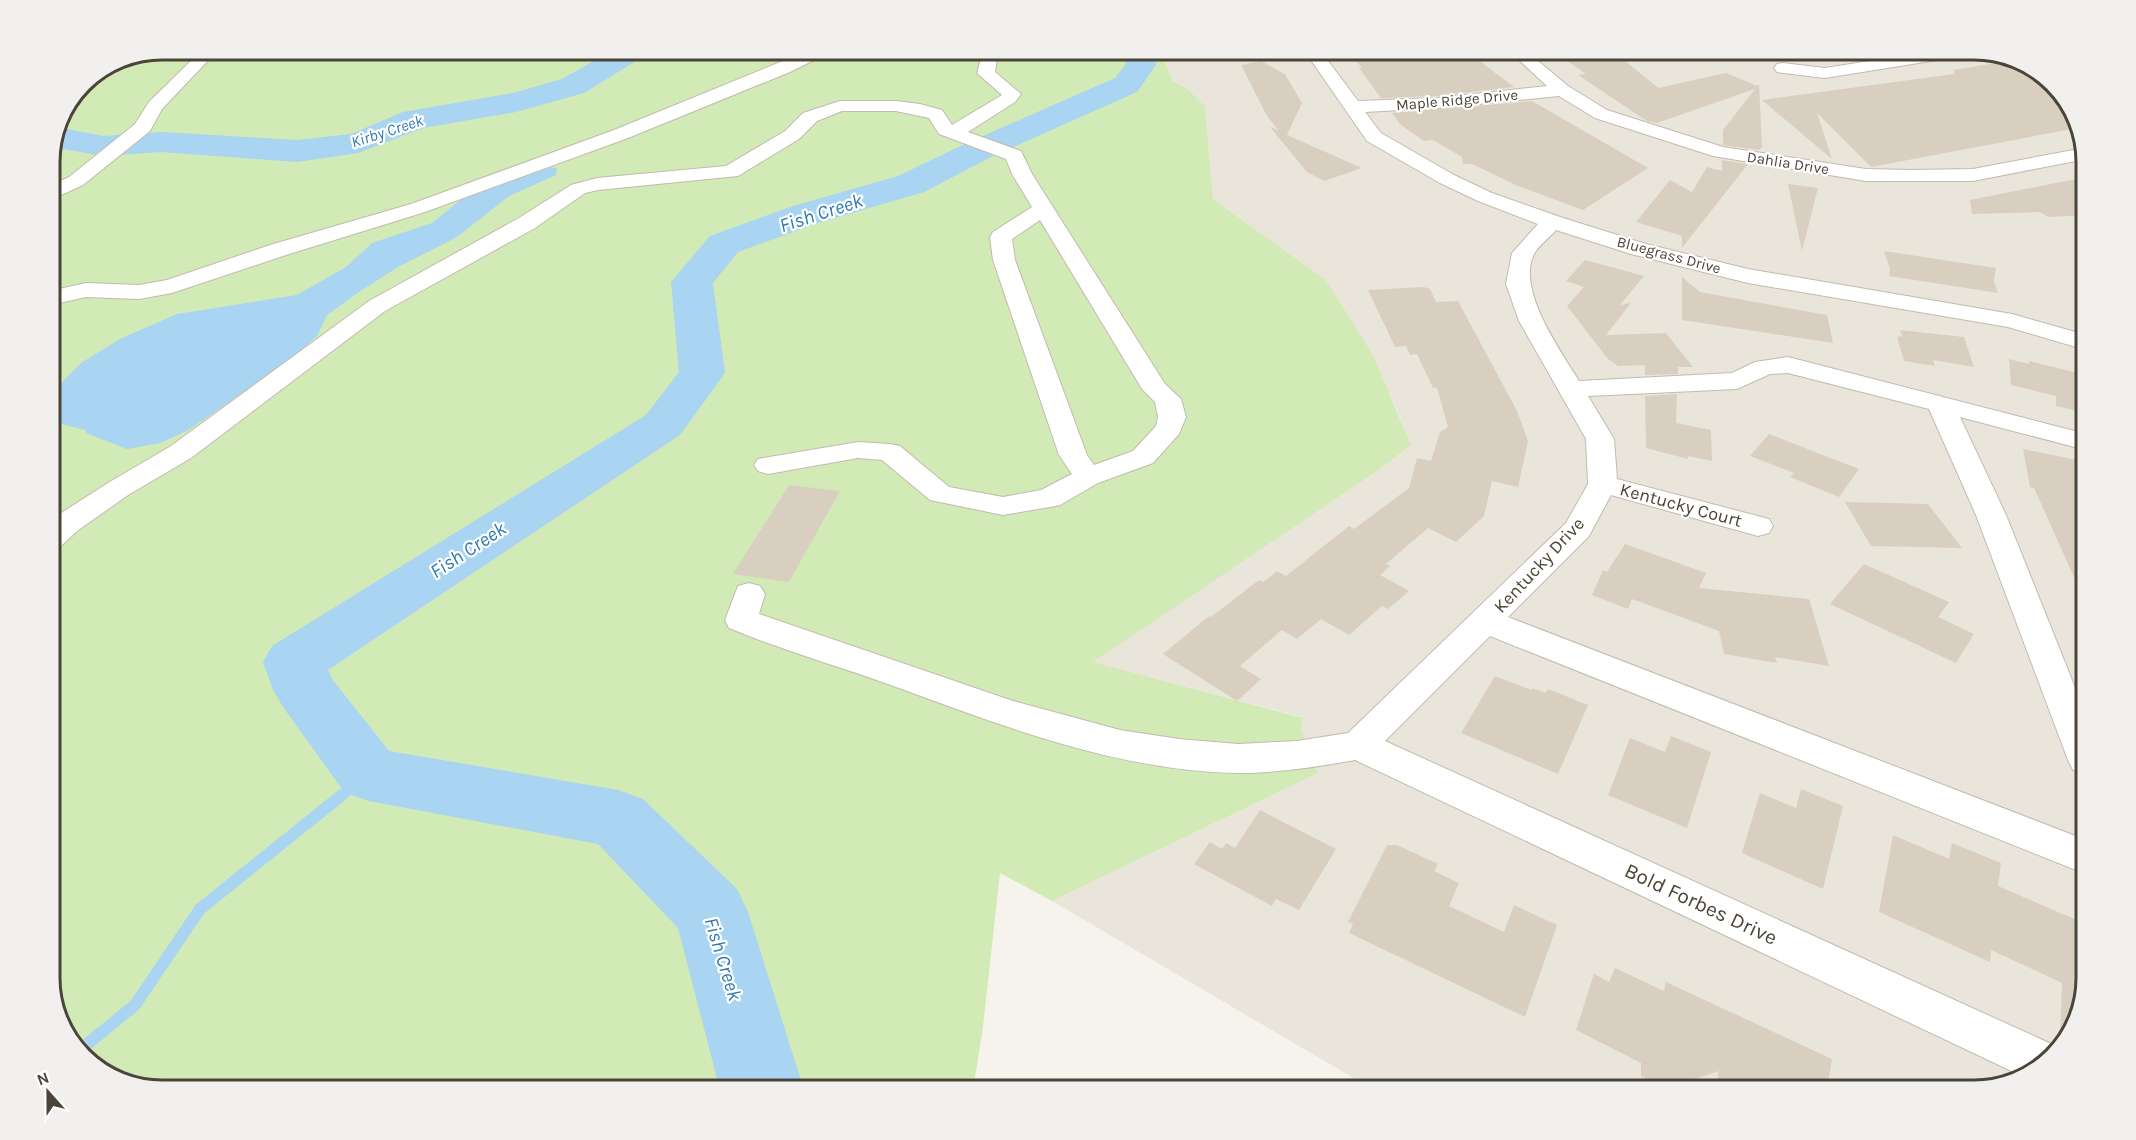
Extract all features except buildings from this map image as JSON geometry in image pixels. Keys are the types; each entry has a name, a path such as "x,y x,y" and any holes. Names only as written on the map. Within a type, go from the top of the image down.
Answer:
{"street":[{"path":"60,189 76,182 143,127 148,116 202,60"},
{"path":"60,296 86,290 139,292 172,286 278,250 418,208 621,134 801,60"},
{"path":"956,135 1009,99 1012,94 986,73 989,60"},
{"name":"Bluegrass Drive","path":"1319,60 1374,137 1401,154 1485,197 1552,222 1639,249 1748,276 1946,308 2012,321 2076,340"},
{"name":"Dahlia Drive","path":"1528,60 1562,90 1601,114 1720,152 1866,175 1973,175 2076,155"},
{"path":"1783,68 1825,73 1906,60"},
{"name":"Maple Ridge Drive","path":"1352,106 1437,103 1562,90"},
{"path":"60,530 117,489 181,452 377,306 527,223 578,189 620,181 731,172 792,135 810,117 840,106 896,106 920,109 936,114 946,130 956,135 1014,155 1022,174 1043,209 1155,389 1168,399 1172,417 1169,428 1143,457 1088,477 1050,498 1003,506 940,494 890,452 858,450 768,465"},
{"path":"1043,209 1001,237 1000,243 1073,455 1088,477"},
{"path":"1552,222 1523,253 1518,284 1531,321 1600,439 1603,484"},
{"path":"1571,389 1737,381 1764,367 1788,365 2076,439"},
{"path":"1940,404 1991,515 2076,734"},
{"name":"Kentucky Court","path":"1603,484 1758,526"},
{"name":"Kentucky Drive","path":"1358,745 1578,529 1603,484"},
{"path":"749,594 741,620 775,635 839,654 996,710 1071,732 1162,753 1227,759 1319,754 1358,745"},
{"path":"1485,621 2076,853"},
{"name":"Bold Forbes Drive","path":"1358,745 2036,1059"}],"shaded area":[{"path":"1164,60 1974,60 2007,65 2031,77 2051,95 2059,105 2071,129 2076,155 2076,978 2071,1011 2059,1035 2041,1055 2031,1063 2000,1077 1974,1080 1357,1080 1052,901 1318,773 1301,728 1302,717 1092,662 1376,472 1411,445 1393,400 1326,280 1213,199 1205,106 1189,90 1173,81"}],"green space":[{"path":"162,60 1164,60 1173,81 1189,90 1205,106 1213,199 1326,280 1374,357 1411,445 1376,472 1093,662 1303,718 1301,728 1318,773 1052,901 1000,873 983,1027 975,1080 162,1080 129,1075 105,1063 85,1045 77,1035 65,1011 60,985 60,155 68,123 77,105 90,90 105,77 123,68 142,62"}],"water":[{"path":"547,167 557,168 556,175 509,196 457,237 398,267 359,292 327,315 317,336 290,360 187,431 160,443 127,449 86,433 85,430 60,424 60,385 81,363 120,339 177,314 297,295 346,267 372,243 432,223 464,197"}],"waterway":[{"name":"Kirby Creek","path":"63,139 103,146 161,142 297,151 358,143 415,119 516,102 573,86 616,60"},
{"name":"Fish Creek","path":"759,1080 711,912 618,819 369,774 305,690 294,662 663,425 702,373 692,282 724,244 804,215 911,184 979,150 1126,85 1141,65 1140,60"},
{"path":"340,797 369,774"},
{"path":"86,1046 135,1005 200,909 342,795"}]}
